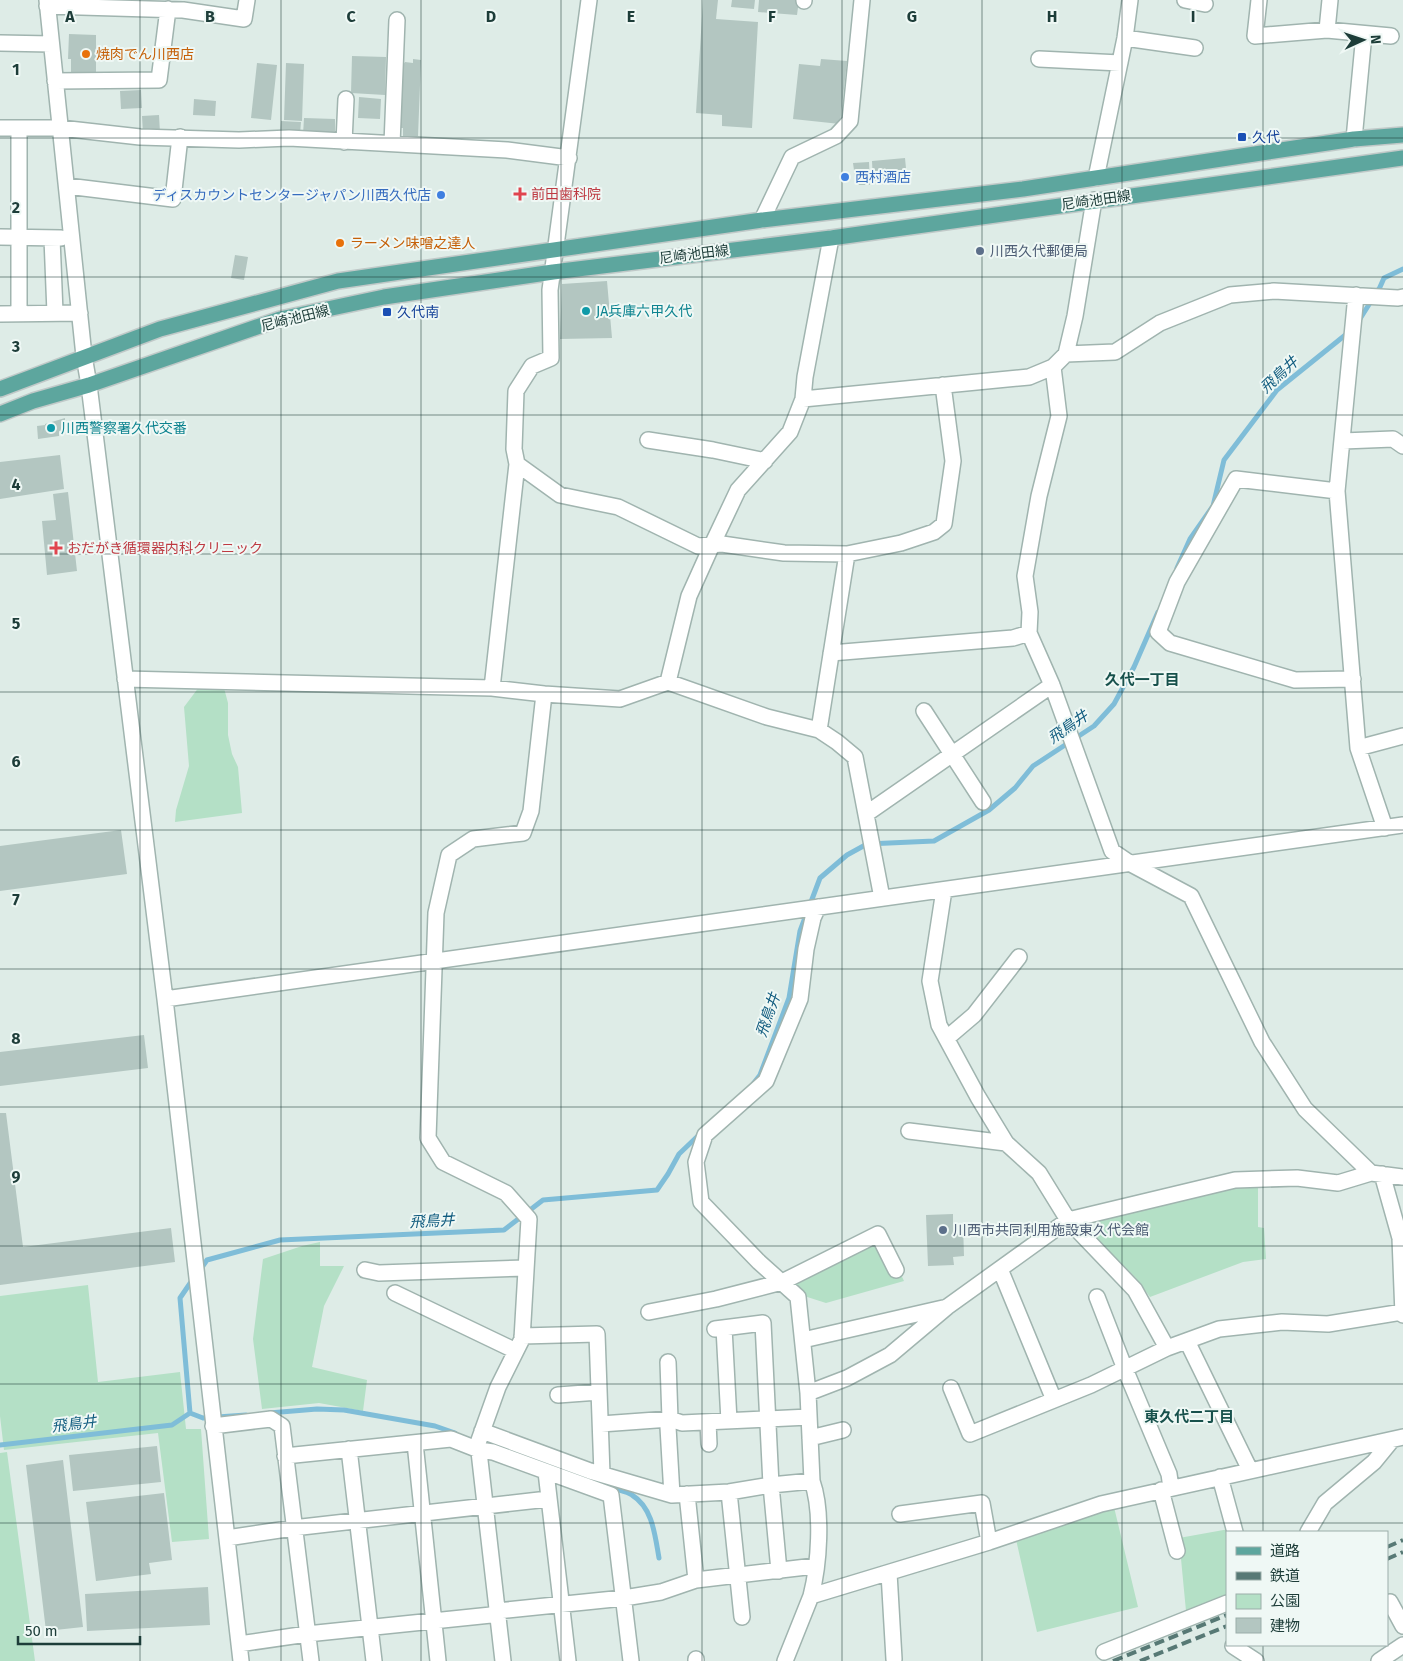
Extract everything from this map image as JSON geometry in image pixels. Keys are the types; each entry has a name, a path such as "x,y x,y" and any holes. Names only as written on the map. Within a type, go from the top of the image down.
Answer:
{"main road":[{"name":"尼崎池田線","path":"0,389 160,329 338,281 557,248 762,220 1023,190 1354,139 1403,135"},
{"name":"尼崎池田線","path":"0,414 33,401 89,385 280,319 384,297 553,272 831,238 1403,158"}],"street":[{"path":"240,1661 165,999 84,356 47,3 168,9 244,19 247,0"},
{"path":"492,688 517,464 514,449 516,392 532,366 552,358 550,290 589,0"},
{"path":"762,220 792,158 836,136 850,121 862,0"},
{"path":"1096,178 1125,38 1130,0"},
{"path":"1185,0 1205,4"},
{"path":"1259,0 1255,36 1327,30 1391,36"},
{"path":"1327,30 1330,0"},
{"path":"55,80 159,80 168,9"},
{"path":"392,144 397,20"},
{"path":"1354,139 1364,34"},
{"path":"1125,38 1195,48"},
{"path":"0,43 51,44"},
{"path":"1039,59 1120,63"},
{"path":"344,142 346,99"},
{"path":"0,124 0,128 60,128 140,136 239,140 288,138 508,150 569,158"},
{"path":"18,128 19,314"},
{"path":"67,186 173,199 180,137"},
{"path":"803,399 1029,377 1053,367 1066,354 1075,316 1094,200"},
{"path":"0,237 72,237"},
{"path":"52,238 55,313"},
{"path":"668,682 689,596 738,490 790,432 803,399 805,377 831,238"},
{"path":"1066,354 1115,352 1160,324 1230,295 1274,291 1403,297"},
{"path":"1356,296 1337,491 1358,748 1385,828"},
{"path":"0,314 80,313"},
{"path":"951,1388 970,1434 1091,1385 1167,1348 1218,1329 1282,1322 1328,1324 1403,1314 1400,1238 1376,1174 1305,1109 1262,1042 1191,896 1131,864 1112,851 1052,685 1030,633 1030,612 1025,576 1039,496 1059,416 1053,367"},
{"path":"517,464 560,495 618,507 698,546 722,544 784,553 847,554 901,543 934,532 944,524 953,461 943,385"},
{"path":"1343,441 1393,439 1403,446"},
{"path":"648,440 713,450 765,461"},
{"path":"1337,491 1236,479 1177,582 1158,632 1170,643 1295,680 1353,679"},
{"path":"819,730 847,554"},
{"path":"831,653 1013,638 1030,633"},
{"path":"125,679 492,688 544,694 620,699 668,682 767,717 819,730 854,756 882,898"},
{"path":"866,814 1052,685"},
{"path":"503,1661 478,1443 498,1387 522,1336 529,1219 506,1193 443,1162 428,1138 434,960 436,913 448,855 473,839 523,833 531,811 544,694"},
{"path":"924,711 983,802"},
{"path":"1358,748 1403,736"},
{"path":"165,999 1403,825"},
{"path":"944,890 930,981 940,1025 978,1097 1006,1143 1039,1173 1068,1220 1135,1290 1167,1348"},
{"path":"785,1661 811,1596 818,1546 816,1494 812,1481 808,1393 798,1297 727,1231 700,1202 696,1162 705,1135 766,1081 800,999 806,949 813,918 818,907"},
{"path":"947,1038 974,1016 1019,957"},
{"path":"909,1131 1006,1143"},
{"path":"808,1393 847,1378 890,1356 947,1307 1068,1220 1235,1180 1297,1178 1338,1183 1376,1174 1403,1177"},
{"path":"649,1312 716,1299 782,1282 878,1234 896,1270"},
{"path":"365,1270 379,1273 526,1268"},
{"path":"1000,1269 1054,1400"},
{"path":"395,1293 516,1351"},
{"path":"1097,1297 1169,1474 1166,1489 1177,1550"},
{"path":"803,1340 947,1307"},
{"path":"729,1421 720,1328 763,1323 771,1485 779,1571"},
{"path":"522,1336 597,1334 602,1474"},
{"path":"1187,1341 1250,1470"},
{"path":"668,1362 670,1419 668,1427 696,1580"},
{"path":"558,1395 599,1392"},
{"path":"601,1424 670,1419 682,1423 809,1417"},
{"path":"213,1426 271,1419 282,1426 293,1528 311,1661"},
{"path":"708,1422 709,1444"},
{"path":"810,1438 843,1430"},
{"path":"482,1432 602,1474 680,1494 728,1492 812,1481"},
{"path":"811,1596 989,1542 1102,1504 1397,1438"},
{"path":"1309,1531 1325,1503 1374,1462 1397,1438"},
{"path":"285,1456 451,1439 479,1450 493,1452 611,1495 631,1661"},
{"path":"415,1443 438,1661"},
{"path":"349,1450 374,1661"},
{"path":"546,1472 568,1661"},
{"path":"1220,1477 1235,1531"},
{"path":"728,1492 742,1617"},
{"path":"227,1538 422,1512 548,1499"},
{"path":"900,1514 982,1503 989,1542"},
{"path":"239,1644 307,1634 491,1615 497,1611 624,1598 661,1592 696,1580 815,1566"},
{"path":"889,1573 891,1650"},
{"path":"1390,1602 1403,1626"},
{"path":"1104,1652 1226,1603"},
{"path":"1379,1661 1403,1645"},
{"path":"1233,1646 1256,1661"}],"green space":[{"path":"199,687 224,688 228,703 228,735 232,754 238,767 242,813 175,822 176,810 189,766 184,707"},
{"path":"1258,1185 1258,1227 1264,1228 1266,1259 1243,1262 1150,1297 1135,1277 1091,1233 1100,1216 1231,1187"},
{"path":"884,1239 904,1281 826,1303 801,1295 795,1283"},
{"path":"320,1242 320,1266 344,1266 324,1306 312,1367 367,1380 363,1411 319,1403 262,1409 253,1339 263,1259"},
{"path":"88,1285 98,1382 180,1372 186,1429 201,1429 209,1539 172,1542 158,1433 4,1450 0,1416 0,1296"},
{"path":"7,1452 35,1661 0,1661 0,1453"},
{"path":"1114,1507 1138,1607 1037,1632 1015,1535"},
{"path":"1229,1529 1230,1531 1226,1531 1226,1600 1189,1616 1186,1611 1179,1538"}],"building":[{"path":"703,0 718,0 716,19 758,22 752,128 722,126 722,115 696,113"},
{"path":"732,0 755,0 754,9 731,7"},
{"path":"759,0 799,0 797,15 758,12"},
{"path":"69,34 96,35 96,73 71,73 71,59 68,59"},
{"path":"352,56 386,57 385,95 351,93"},
{"path":"413,59 421,60 418,136 403,136 403,128 399,128 402,66 405,62 413,63"},
{"path":"821,59 847,61 840,124 793,119 799,64 820,66"},
{"path":"257,63 277,65 271,120 251,118"},
{"path":"286,63 304,64 302,121 284,120"},
{"path":"141,90 142,108 121,109 120,91"},
{"path":"359,97 381,99 380,119 358,118"},
{"path":"194,99 216,101 215,116 193,115"},
{"path":"159,115 160,133 143,134 142,116"},
{"path":"304,118 335,119 335,137 303,135"},
{"path":"281,121 301,122 300,134 280,133"},
{"path":"905,158 907,179 873,181 872,161"},
{"path":"869,162 870,185 856,185 853,163"},
{"path":"235,255 248,257 244,280 231,278"},
{"name":"JA兵庫六甲久代","path":"607,281 612,338 560,339 562,284"},
{"name":"川西警察署久代交番","path":"65,418 65,430 59,431 59,436 38,439 37,426"},
{"path":"60,455 64,489 0,499 0,462"},
{"path":"68,492 77,571 47,575 42,521 56,520 53,494"},
{"path":"121,830 127,874 0,891 0,846"},
{"path":"144,1035 148,1068 0,1086 0,1052"},
{"path":"0,1113 6,1113 23,1247 171,1228 175,1262 0,1285"},
{"path":"953,1214 953,1225 963,1224 964,1256 953,1257 954,1265 928,1266 926,1215"},
{"path":"157,1446 161,1482 73,1491 69,1455"},
{"path":"63,1460 83,1627 46,1631 26,1465"},
{"path":"164,1493 172,1560 149,1563 151,1574 96,1581 86,1502"},
{"path":"208,1587 210,1625 87,1631 85,1594"}],"waterway":[{"name":"飛鳥井","path":"1358,322 1384,278 1403,269"},
{"name":"飛鳥井","path":"1177,568 1190,539 1213,506 1224,460 1277,390 1349,332"},
{"name":"飛鳥井","path":"753,1084 760,1075 789,998 800,931 820,878 847,855 867,844 934,841 989,810 1015,788 1033,766 1094,726 1114,704 1134,667 1158,612"},
{"name":"飛鳥井","path":"200,1270 207,1260 280,1240 504,1230 543,1200 657,1190 679,1154 701,1133"},
{"name":"飛鳥井","path":"0,1445 172,1425 190,1413 180,1298 193,1279"},
{"path":"269,1413 317,1409 344,1410 435,1426 455,1433"},
{"path":"190,1413 203,1418 246,1415"},
{"path":"610,1487 627,1492 645,1507 652,1523 659,1558"}],"railway":[{"path":"1388,1547 1403,1540"},
{"path":"1388,1559 1403,1552"},
{"path":"1113,1661 1226,1615"},
{"path":"1140,1661 1226,1626"}],"place":[{"name":"焼肉でん川西店","path":"86,54"},
{"name":"久代","path":"1242,137"},
{"name":"西村酒店","path":"845,177"},
{"name":"前田歯科院","path":"520,194"},
{"name":"ディスカウントセンタージャパン川西久代店","path":"441,195"},
{"name":"ラーメン味噌之達人","path":"340,243"},
{"name":"川西久代郵便局","path":"980,251"},
{"name":"JA兵庫六甲久代","path":"586,311"},
{"name":"久代南","path":"387,312"},
{"name":"川西警察署久代交番","path":"51,428"},
{"name":"おだがき循環器内科クリニック","path":"56,548"},
{"name":"川西市共同利用施設東久代会館","path":"943,1230"}],"district":[{"name":"久代一丁目","path":"1142,680"},
{"name":"東久代二丁目","path":"1189,1417"}]}
